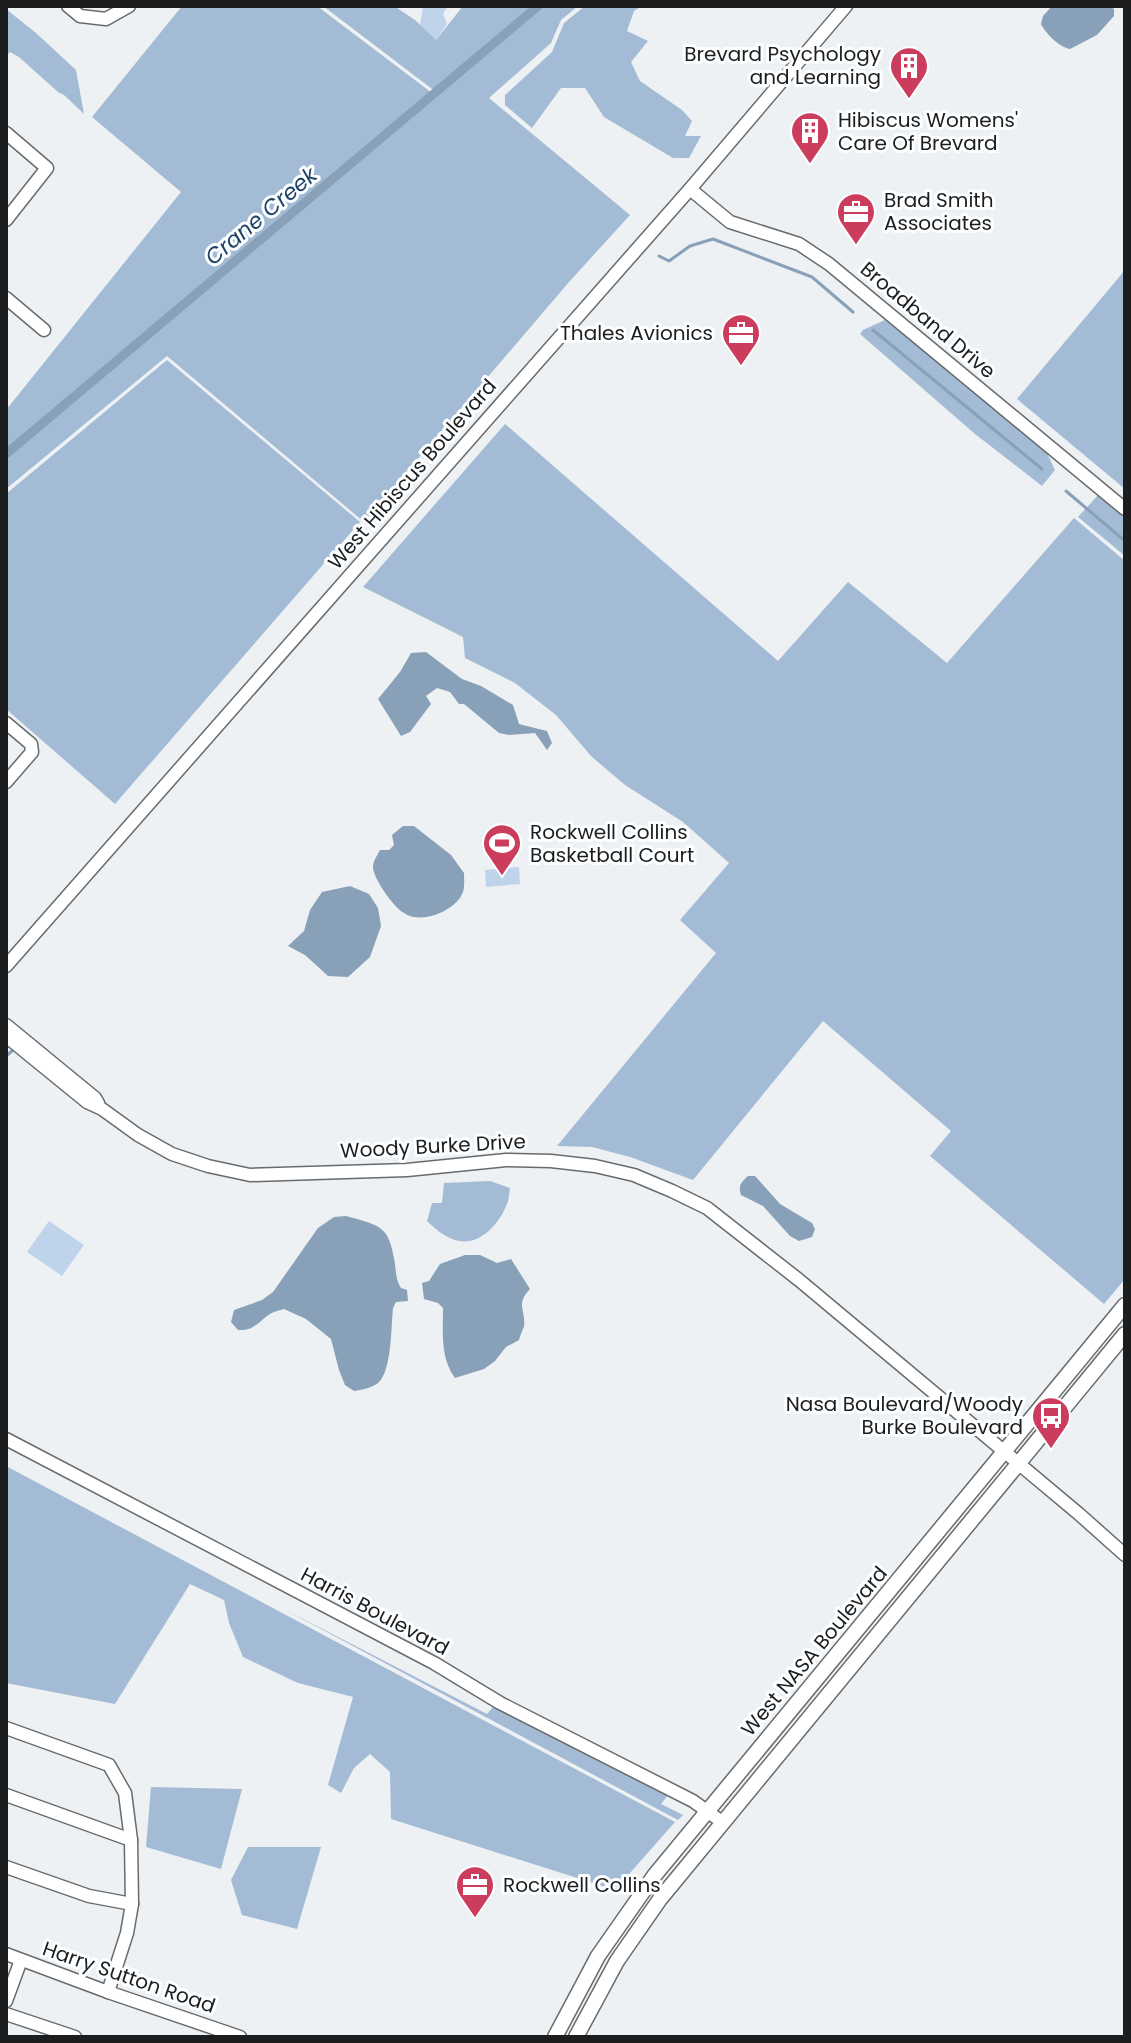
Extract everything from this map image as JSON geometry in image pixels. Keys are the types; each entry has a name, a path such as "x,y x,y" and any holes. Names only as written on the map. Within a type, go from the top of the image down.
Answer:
{"main road":[{"name":"West NASA Boulevard","path":"555,2037 588,1972 654,1876 1125,1305"},
{"name":"West NASA Boulevard","path":"576,2037 597,1995 638,1928 1125,1334"},
{"path":"800,1700 814,1712"}],"street":[{"path":"68,6 80,16 106,19 129,6"},
{"name":"West Hibiscus Boulevard","path":"6,966 690,189 846,6"},
{"path":"6,133 47,168 6,220"},
{"name":"Broadband Drive","path":"690,189 730,222 799,244 829,264 1125,509"},
{"path":"6,298 44,330"},
{"path":"6,723 31,744 32,752 6,782"},
{"name":"Woody Burke Drive","path":"6,1025 95,1098 102,1109"},
{"name":"Woody Burke Drive","path":"6,1036 87,1102 138,1135 172,1154 208,1166 250,1175 407,1170 506,1160 551,1161 634,1175 672,1191 707,1208 799,1280 1125,1555"},
{"name":"Harris Boulevard","path":"6,1439 434,1663 500,1703 693,1801 722,1822"},
{"path":"6,1728 109,1765 125,1793 131,1840 132,1904 127,1933 108,1992"},
{"path":"6,1795 131,1840"},
{"path":"6,1867 89,1896 132,1904"},
{"name":"Harry Sutton Road","path":"6,1954 213,2033 240,2037"},
{"path":"6,2001 21,1960"},
{"path":"6,2014 43,2032 75,2037"}],"shaded area":[{"path":"182,6 317,6 436,96 543,6 578,6 561,20 551,43 489,98 630,215 364,522 167,356 6,489 6,410 181,192 92,117"},
{"path":"323,6 394,6 436,40 463,6 536,6 436,92"},
{"path":"423,6 448,6 443,14 447,24 436,40 420,25"},
{"path":"585,6 642,6 634,11 627,31 648,41 631,62 640,81 682,110 692,121 685,136 701,136 689,158 673,158 604,117 585,88 561,88 532,128 505,105 505,95 552,52 564,23"},
{"path":"1052,6 1109,6 1114,9 1114,16 1097,35 1070,49 1053,40 1041,24 1043,16"},
{"path":"6,9 76,70 84,114 19,57 10,52 6,56"},
{"path":"1125,270 1125,489 1017,399"},
{"path":"885,320 1045,449 1055,470 1042,486 975,434 860,334"},
{"path":"167,360 360,522 115,804 6,709 6,494"},
{"path":"505,424 778,661 848,582 947,663 1074,518 1125,561 1125,1279 1104,1304 930,1156 951,1131 823,1021 693,1180 592,1147 557,1146 716,953 680,920 729,863 683,822 625,785 591,756 556,715 515,683 465,658 463,637 363,587"},
{"path":"1099,494 1125,515 1125,556 1078,517"},
{"path":"426,652 462,679 513,705 519,724 547,731 552,743 547,750 535,733 499,733 464,704 459,704 450,692 437,688 426,696 431,704 410,732 401,736 378,699 411,653"},
{"path":"403,826 414,826 451,855 464,873 464,890 459,899 446,910 428,917 411,916 400,910 374,872 380,850 389,850 394,845 392,835"},
{"name":"Rockwell Collins Basketball Court","path":"519,867 520,884 486,887 485,870"},
{"path":"350,886 369,894 378,908 381,926 370,957 348,977 328,976 305,955 288,946 304,931 310,910 322,892"},
{"path":"748,1176 755,1176 780,1204 812,1223 815,1229 812,1237 799,1241 790,1236 763,1206 741,1195 741,1184"},
{"path":"490,1181 510,1188 499,1220 488,1232 474,1240 459,1241 427,1221 432,1203 442,1203 444,1183"},
{"path":"346,1216 375,1225 386,1234 393,1251 398,1282 401,1288 407,1290 408,1301 396,1302 393,1308 383,1377 372,1386 354,1391 345,1385 331,1339 306,1319 284,1309 271,1313 248,1329 238,1330 231,1322 234,1310 262,1300 273,1292 318,1228 334,1217"},
{"path":"49,1221 84,1245 62,1276 27,1252"},
{"path":"465,1255 480,1255 497,1263 511,1259 530,1289 522,1303 524,1327 519,1340 506,1347 484,1369 455,1378 445,1353 443,1308 424,1299 422,1283 429,1281 440,1264"},
{"path":"6,1466 675,1822 615,1890 391,1819 390,1772 370,1754 354,1768 341,1793 328,1785 353,1697 298,1683 243,1657 229,1623 224,1600 190,1584 115,1704 6,1683"},
{"path":"280,1607 487,1714 493,1707 668,1795 661,1804 683,1815 678,1820"},
{"path":"151,1787 242,1789 221,1869 146,1847"},
{"path":"248,1847 321,1847 297,1929 242,1915 231,1880"}],"waterway":[{"name":"Crane Creek","path":"6,454 538,6"},
{"path":"659,256 669,261 690,246 713,239 812,277 853,312"},
{"path":"873,330 1042,469"},
{"path":"1066,491 1125,541"},
{"path":"6,1056 12,1051"}],"place":[{"name":"Brevard Psychology and Learning","path":"909,100"},
{"name":"Hibiscus Womens' Care Of Brevard","path":"810,165"},
{"name":"Brad Smith Associates","path":"856,246"},
{"name":"Thales Avionics","path":"741,367"},
{"name":"Rockwell Collins Basketball Court","path":"502,877"},
{"name":"Nasa Boulevard/Woody Burke Boulevard","path":"1051,1450"},
{"name":"Rockwell Collins","path":"475,1919"}]}
